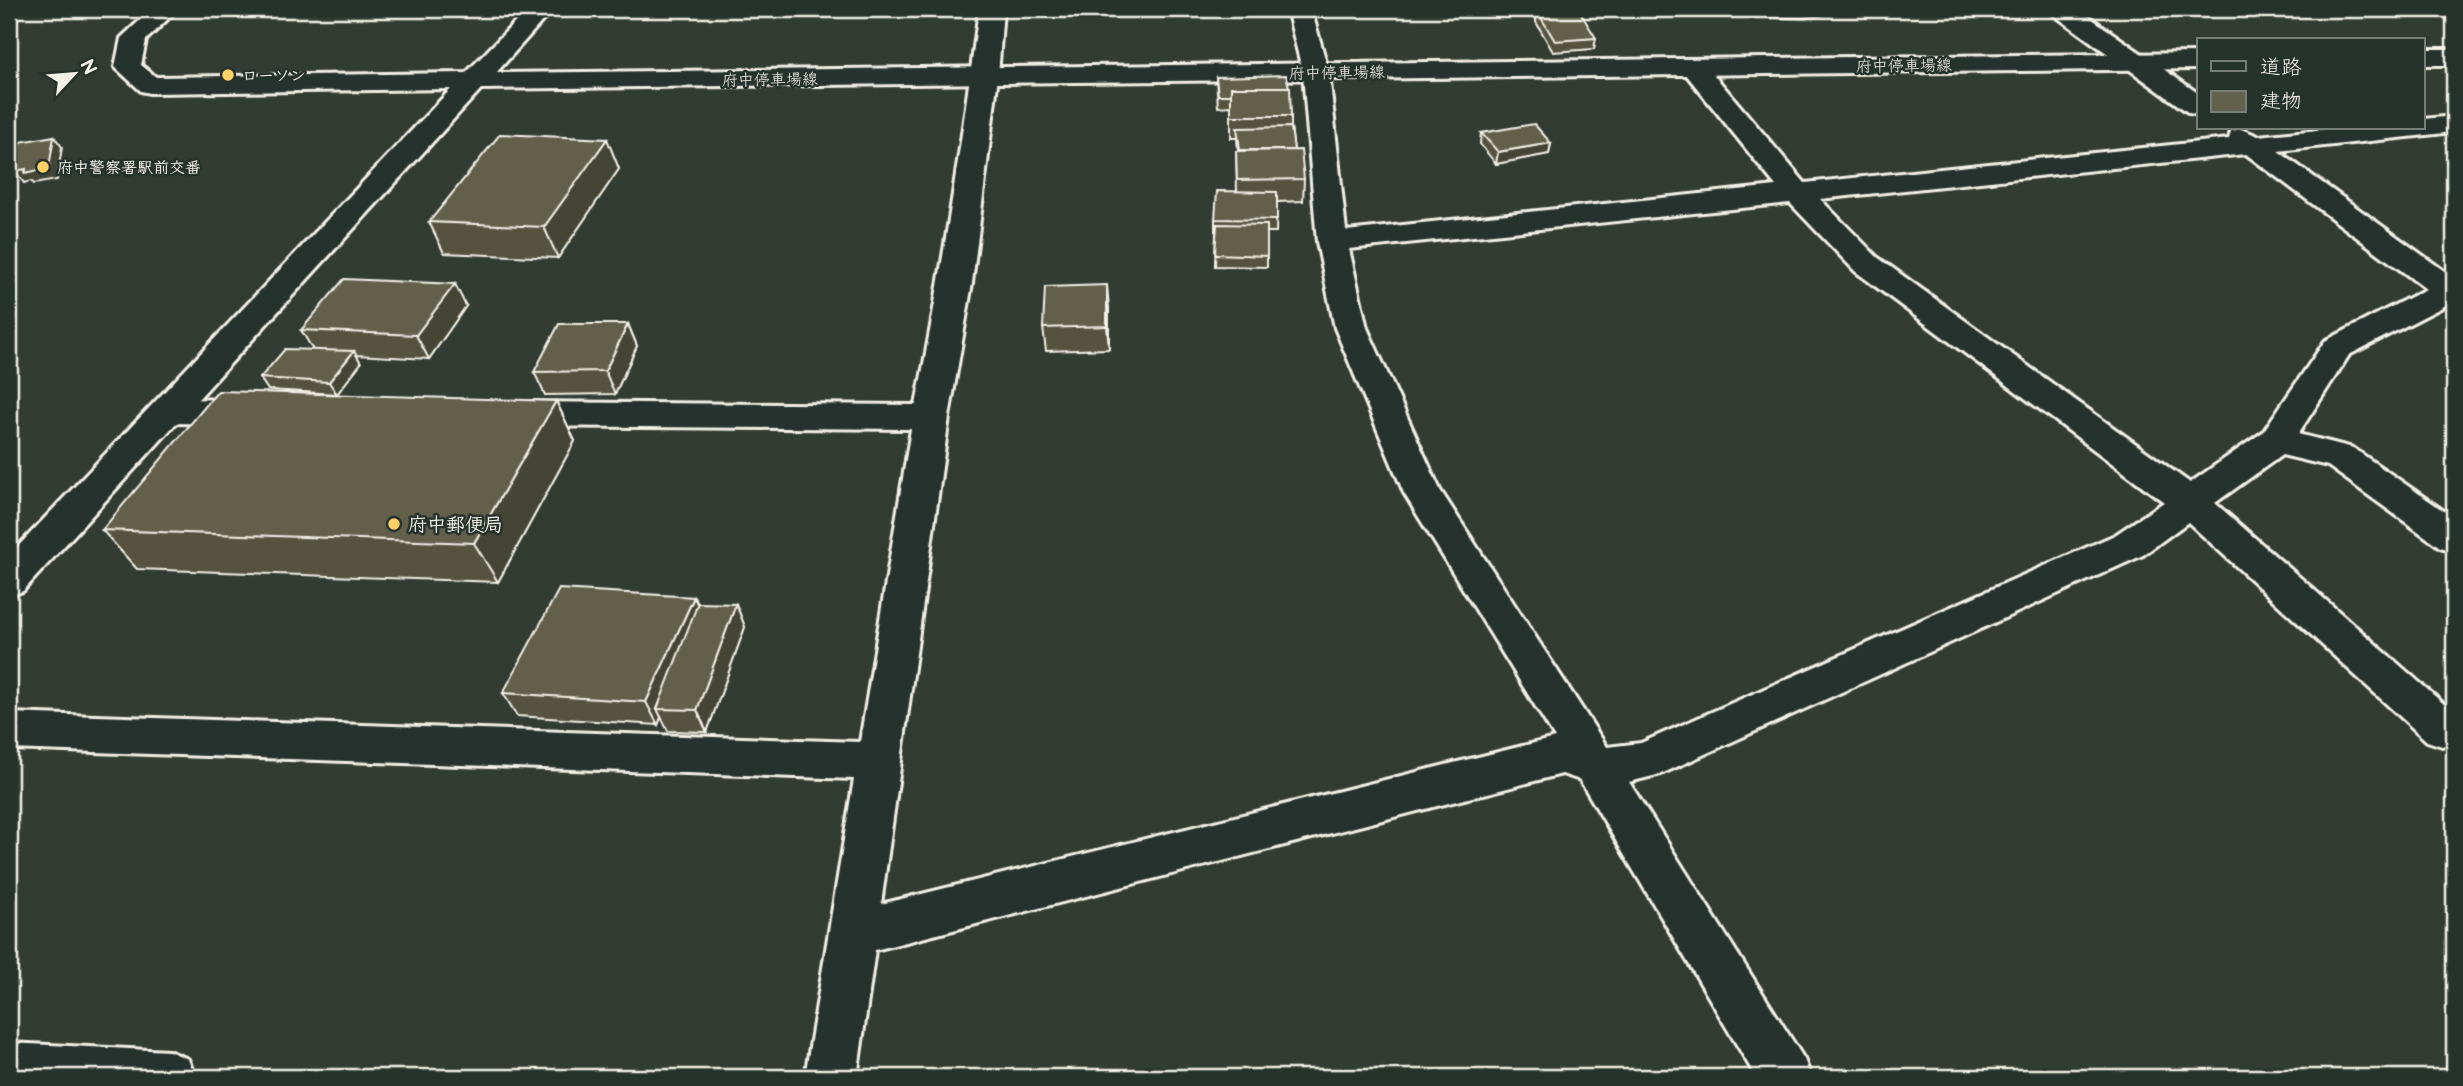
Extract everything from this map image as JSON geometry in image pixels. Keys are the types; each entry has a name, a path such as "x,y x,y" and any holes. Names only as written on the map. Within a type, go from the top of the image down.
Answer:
{"street":[{"name":"府中停車場線","path":"166,9 134,38 128,67 150,85 2197,61"},
{"path":"9,581 541,9"},
{"path":"831,1077 931,417 956,283 985,76 990,9"},
{"path":"1299,9 1316,73 1332,242 1351,328 1423,494 1596,767 1785,1077"},
{"path":"2062,9 2197,106"},
{"path":"2424,57 2454,57"},
{"path":"1694,68 1797,193 1866,264 2190,502 2442,728"},
{"path":"2424,127 2454,124"},
{"path":"853,933 1562,755 1596,767 1644,761 2129,545 2276,441 2337,348 2451,290 2231,130"},
{"path":"1332,242 2396,130"},
{"path":"167,411 292,412"},
{"path":"473,414 931,417"},
{"path":"2276,441 2340,457 2454,537"},
{"path":"9,731 879,761"},
{"path":"9,1069 169,1077"}],"lane":[{"path":"1648,9 1804,13 1830,9"}],"building":[{"path":"1578,9 1596,38 1555,41 1537,11"},
{"path":"1286,75 1289,87 1231,87 1231,95 1218,95 1216,77"},
{"path":"1231,87 1290,87 1291,116 1231,116"},
{"path":"1534,124 1551,143 1498,152 1481,133"},
{"path":"1291,127 1294,150 1240,150 1237,128"},
{"path":"500,134 607,139 544,227 429,222"},
{"path":"54,136 49,168 25,173 26,169 15,171 20,142"},
{"path":"1301,150 1304,179 1237,180 1236,151"},
{"path":"1217,191 1277,192 1277,220 1215,219"},
{"path":"1217,224 1267,225 1267,256 1215,254"},
{"path":"344,279 455,284 416,335 301,330"},
{"path":"1107,285 1107,326 1043,328 1045,287"},
{"path":"559,324 628,324 605,371 534,372"},
{"path":"285,349 354,351 329,382 260,378"},
{"path":"218,391 556,401 474,543 102,530"},
{"path":"559,589 694,597 646,702 503,693"},
{"path":"698,603 736,604 697,710 657,709"}],"place":[{"name":"ローソン","path":"228,75"},
{"name":"府中警察署駅前交番","path":"43,167"},
{"name":"府中郵便局","path":"394,524"}]}
